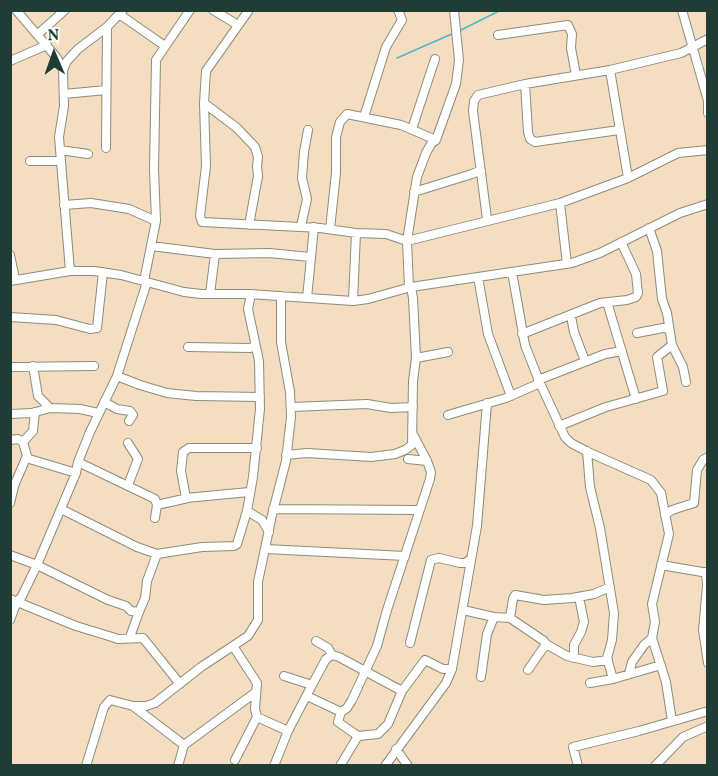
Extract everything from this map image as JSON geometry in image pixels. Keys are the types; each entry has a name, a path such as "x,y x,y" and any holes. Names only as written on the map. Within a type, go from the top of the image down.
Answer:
{"street":[{"path":"16,10 47,45 63,70 64,106 59,137 70,271"},
{"path":"38,34 65,10"},
{"path":"10,620 38,565 98,413 117,376 145,282 156,221 154,169 156,60 190,10"},
{"path":"213,10 238,25"},
{"path":"249,10 206,71 204,103 206,166 200,216 202,222 314,227 356,233 386,234 407,241 560,202 628,178 678,153 708,150"},
{"path":"364,117 387,47 402,20 398,10"},
{"path":"286,455 307,453 382,456 412,445 416,358 407,241 414,192 422,161 431,144 436,140 452,97 459,60 454,10"},
{"path":"682,10 708,102 708,112"},
{"path":"63,70 67,61 78,49 107,27 121,12 165,46"},
{"path":"498,35 568,25 572,34 571,48 576,75"},
{"path":"106,148 107,27"},
{"path":"488,219 473,111 474,101 478,95 525,84 610,70 681,53 708,39"},
{"path":"10,61 47,45"},
{"path":"412,129 435,59"},
{"path":"610,70 628,178"},
{"path":"525,84 528,132 530,139 535,142 619,130"},
{"path":"64,94 106,90"},
{"path":"204,103 237,128 255,147 258,157 258,176 249,225"},
{"path":"330,229 336,173 336,137 340,122 347,114 412,129 436,140"},
{"path":"301,226 307,199 302,178 308,130"},
{"path":"60,150 88,154"},
{"path":"30,161 61,161"},
{"path":"414,192 481,170"},
{"path":"560,202 567,264"},
{"path":"64,205 91,203 129,209 156,221"},
{"path":"10,255 13,280 70,271 103,272 184,292 353,301 410,287 567,264 600,253 680,213 708,204"},
{"path":"307,298 314,227"},
{"path":"649,228 657,251 667,327 672,345 683,367 686,382"},
{"path":"353,301 356,233"},
{"path":"522,334 600,303 632,299 638,293 636,274 621,242"},
{"path":"151,246 214,254 268,253 310,257"},
{"path":"210,294 214,254"},
{"path":"10,317 56,320 80,328 97,328 103,272"},
{"path":"512,272 522,334 539,381 565,437 587,451 651,480 661,493 669,534 652,604 655,622 652,638 666,682 672,721"},
{"path":"478,277 488,334 511,396"},
{"path":"61,509 157,554 237,544 247,510 257,448 260,368 248,309 252,294"},
{"path":"86,765 104,707 110,700 133,706 155,703 248,636 258,620 258,582 291,425 289,383 281,342 281,296"},
{"path":"607,302 636,399"},
{"path":"571,316 585,362"},
{"path":"637,333 667,327"},
{"path":"560,426 606,407 663,391 657,357 672,345"},
{"path":"188,347 250,348 255,346"},
{"path":"448,415 511,396 539,381 585,362 605,354 622,351"},
{"path":"416,358 448,352"},
{"path":"33,366 38,396 47,406"},
{"path":"10,367 94,366"},
{"path":"117,376 167,393 260,397"},
{"path":"104,402 117,409 130,411 133,415 129,421"},
{"path":"385,765 446,683 453,669 477,526 487,403"},
{"path":"291,407 367,404 391,408 413,407"},
{"path":"10,414 37,412 47,406 98,413"},
{"path":"23,442 33,431 37,412"},
{"path":"414,436 427,461 431,472 430,478 377,646 352,699 347,708 341,712 338,722 358,736 378,734 393,716 402,691 424,660 443,669 453,669"},
{"path":"10,440 18,439 23,442 27,456 14,486 10,503"},
{"path":"128,443 138,459 128,485"},
{"path":"188,498 185,495 181,471 183,452 186,449 257,448"},
{"path":"587,451 591,492 600,528 614,613 608,660 613,680"},
{"path":"665,515 672,510 694,503 697,470 703,460 708,457"},
{"path":"26,458 76,472"},
{"path":"408,459 427,461"},
{"path":"78,462 154,499 157,505 155,518"},
{"path":"157,505 188,498 249,492"},
{"path":"247,510 262,520 269,532"},
{"path":"262,520 272,513 419,510"},
{"path":"266,549 405,556"},
{"path":"130,637 145,598 147,581 157,554"},
{"path":"10,555 38,565 108,600 126,606 131,611 139,612"},
{"path":"410,643 431,560 439,558 465,563 471,559"},
{"path":"661,565 707,573 704,642 708,663"},
{"path":"510,618 515,595 544,600 579,597 610,587"},
{"path":"574,658 574,645 584,622 579,597"},
{"path":"18,601 76,626 118,639 143,638 180,684"},
{"path":"463,610 510,618 546,644 574,658 592,662 608,660"},
{"path":"481,677 487,634 494,617"},
{"path":"629,674 632,662 652,638"},
{"path":"316,641 328,648 332,655 402,691"},
{"path":"528,670 546,644"},
{"path":"233,646 257,683 255,709 257,717 235,760"},
{"path":"274,765 288,731 312,685 326,659 332,655"},
{"path":"590,683 613,680 661,665"},
{"path":"284,676 312,685"},
{"path":"178,765 184,745 256,692"},
{"path":"307,696 341,712"},
{"path":"133,706 184,745"},
{"path":"578,765 573,747 708,711"},
{"path":"257,717 288,731"},
{"path":"655,765 683,737 708,726"},
{"path":"340,765 358,736"},
{"path":"396,748 408,765"}],"waterway":[{"path":"459,31 501,10"},
{"path":"397,58 454,33"}]}
